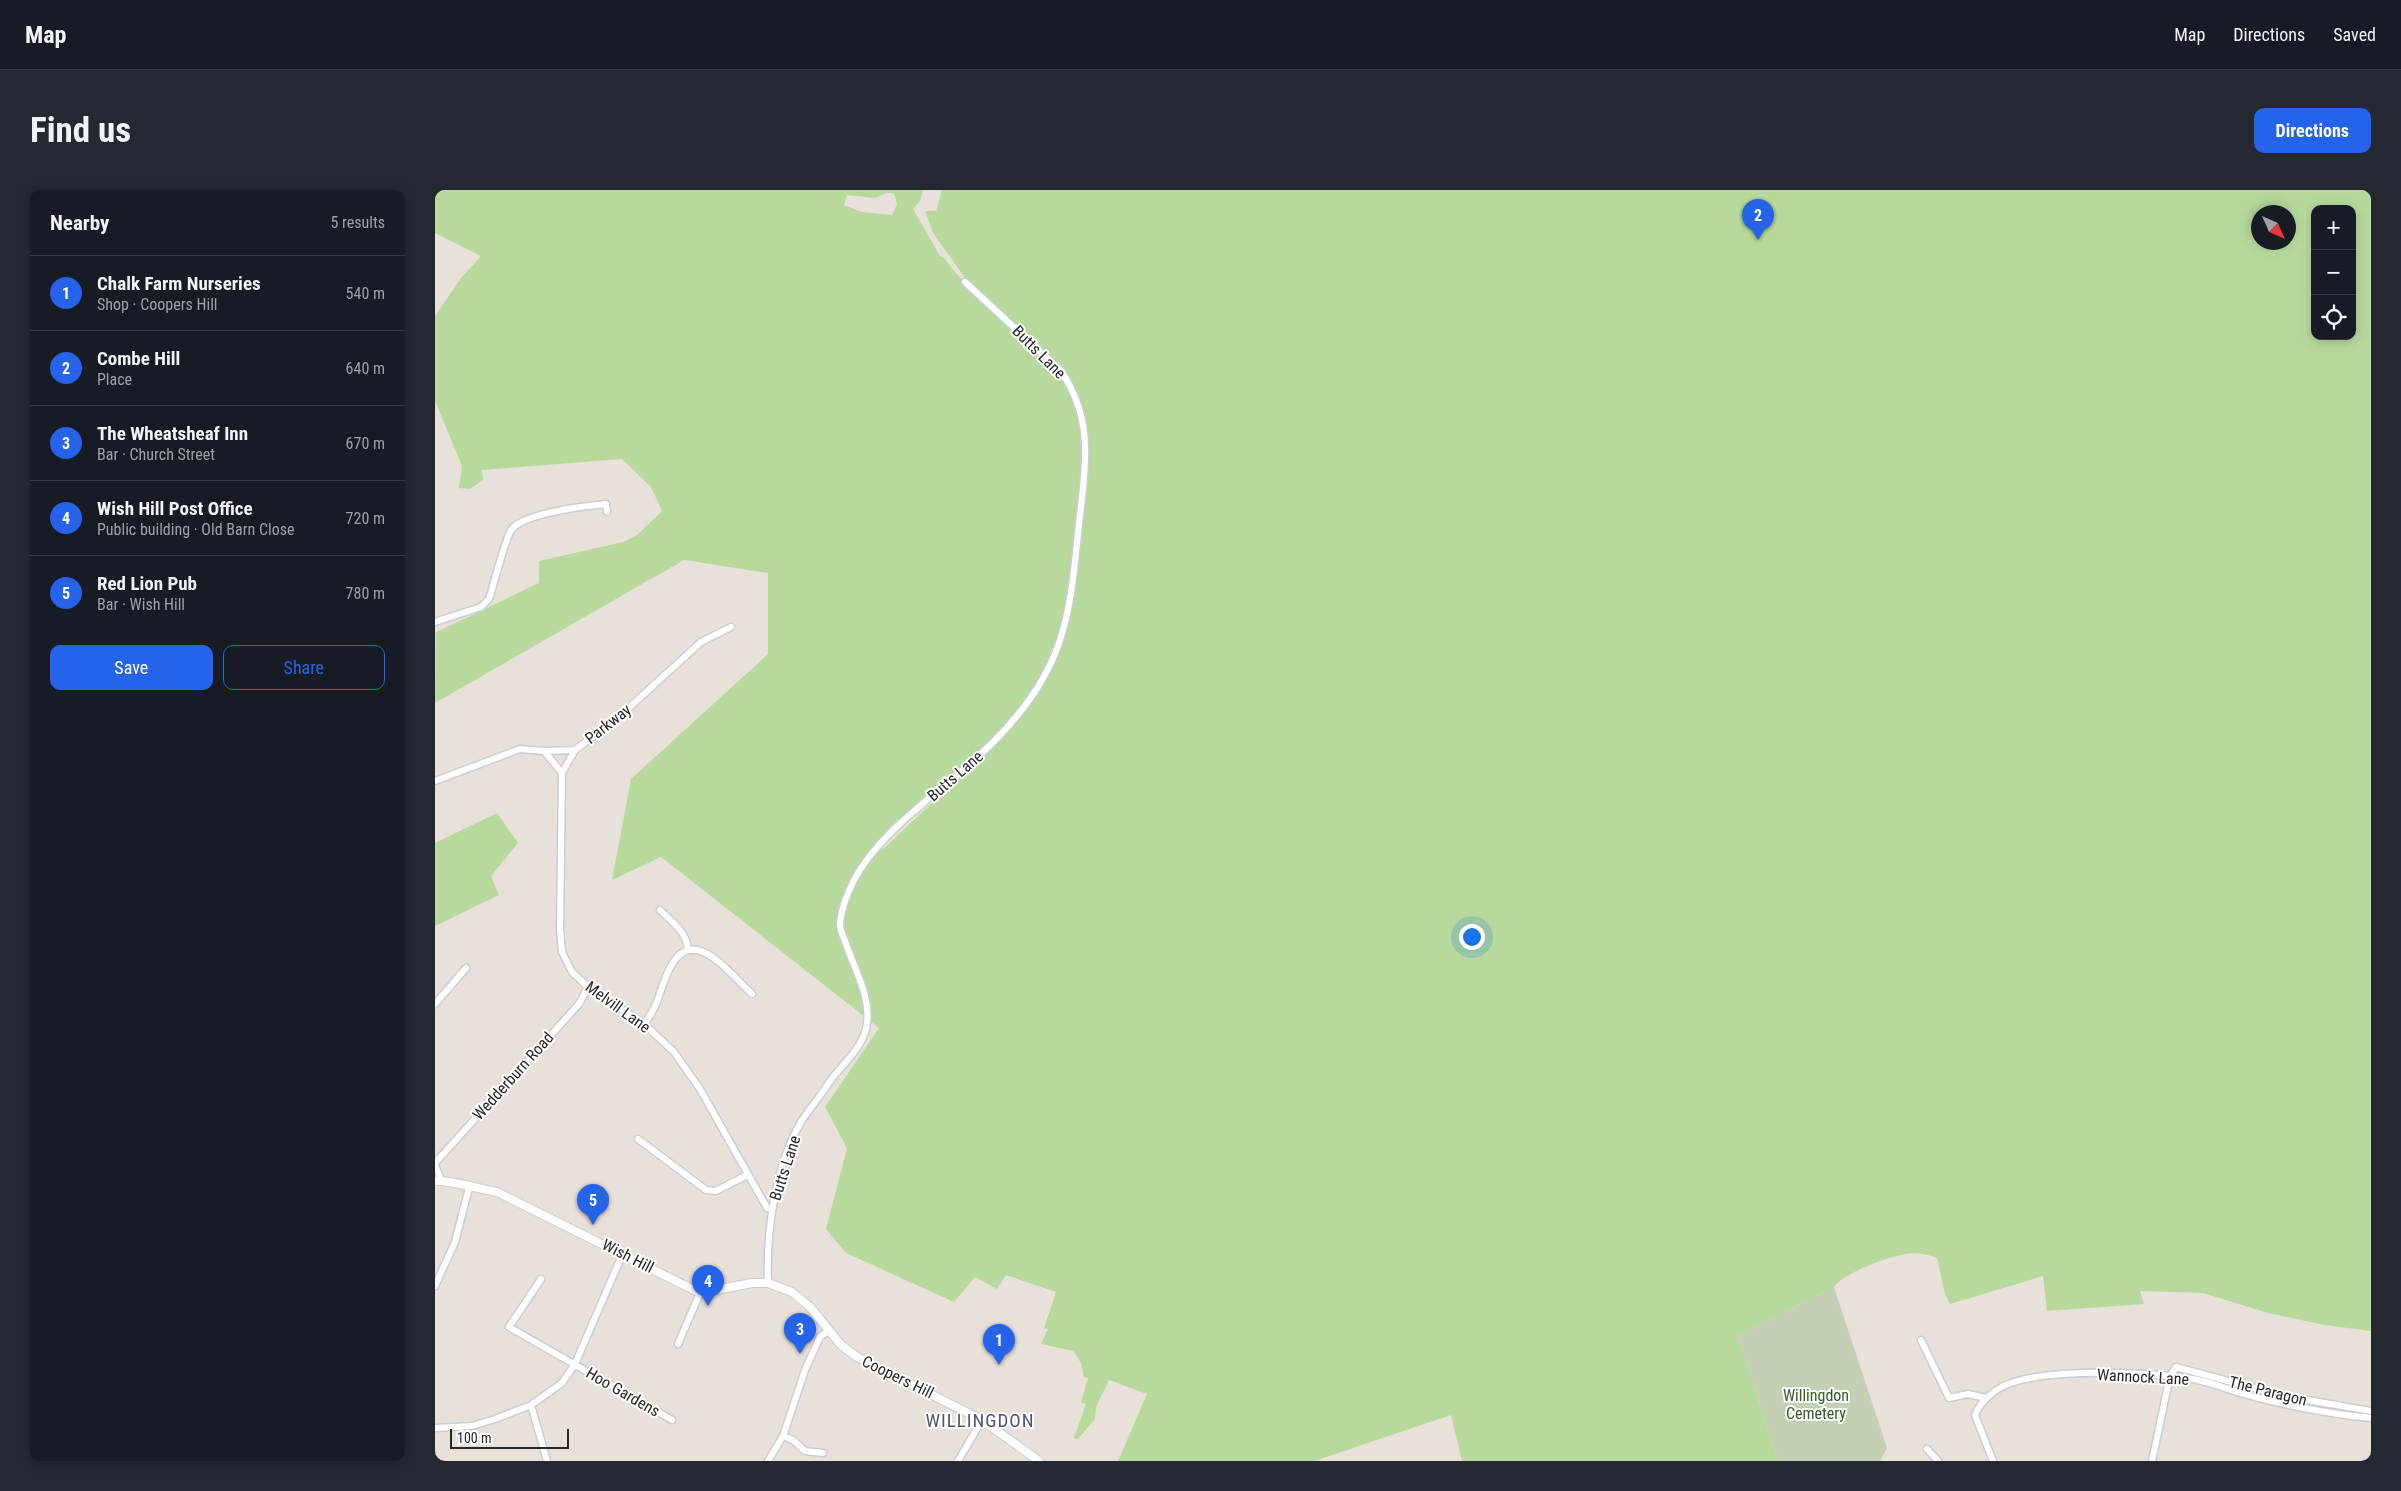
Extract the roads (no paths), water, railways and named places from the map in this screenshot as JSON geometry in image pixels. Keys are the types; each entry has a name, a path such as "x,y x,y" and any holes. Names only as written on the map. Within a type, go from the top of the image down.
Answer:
{"street":[{"name":"Butts Lane","path":"768,1283 767,1247 772,1210 786,1158 801,1122 853,1052 866,1029 867,1002 840,927 844,901 855,878 870,855 918,808 978,758 1030,698 1047,673 1060,642 1070,597 1086,448 1081,410 1072,387 1061,370 965,282"},
{"path":"435,622 481,607 489,599 512,529 521,521 580,506 606,504 607,512"},
{"name":"Parkway","path":"435,781 520,749 544,751 575,750 621,716 701,642 731,628"},
{"path":"544,751 562,773 575,750"},
{"name":"Melvill Lane","path":"562,773 560,930 562,952 572,972 588,987 644,1024 674,1052 700,1089 767,1208 772,1210"},
{"path":"660,910 687,938 688,949"},
{"path":"644,1024 655,1009 668,971 675,958 688,949 700,949 710,954 752,994"},
{"path":"435,1004 466,968"},
{"name":"Wedderburn Road","path":"435,1164 579,1004 588,987"},
{"path":"638,1139 705,1190 716,1191 747,1175"},
{"path":"435,1164 438,1180"},
{"name":"Wish Hill","path":"438,1180 469,1188 497,1192 701,1293"},
{"path":"435,1286 455,1242 469,1188"},
{"path":"435,1428 472,1426 531,1405 561,1383 575,1364 623,1253"},
{"name":"Hoo Gardens","path":"541,1279 509,1327 671,1420"},
{"path":"677,1344 701,1293 752,1283 768,1283"},
{"name":"Coopers Hill","path":"768,1283 792,1292 810,1307 841,1345 857,1357 982,1420 1039,1461"},
{"path":"768,1461 783,1436 805,1370 821,1337 828,1330"},
{"path":"1921,1340 1949,1398 1968,1394 1986,1398"},
{"name":"The Paragon","path":"2170,1376 2176,1367 2284,1396 2371,1411"},
{"name":"Wannock Lane","path":"1986,1398 2010,1383 2037,1376 2129,1374 2170,1376 2195,1379 2315,1412 2371,1418"},
{"path":"2152,1461 2170,1376"},
{"path":"1986,1398 1979,1405 1975,1414 1993,1461"},
{"path":"531,1405 547,1461"},
{"path":"958,1461 982,1420"},
{"path":"783,1436 793,1440 805,1451 823,1453"},
{"path":"1927,1449 1938,1461"}],"place":[{"name":"Combe Hill","path":"1758,240"},
{"name":"Red Lion Pub","path":"593,1225"},
{"name":"Wish Hill Post Office","path":"708,1306"},
{"name":"The Wheatsheaf Inn","path":"800,1354"},
{"name":"Chalk Farm Nurseries","path":"999,1365"}],"district":[{"name":"WILLINGDON","path":"980,1420"}],"park label":[{"name":"Willingdon Cemetery","path":"1816,1404"}]}
